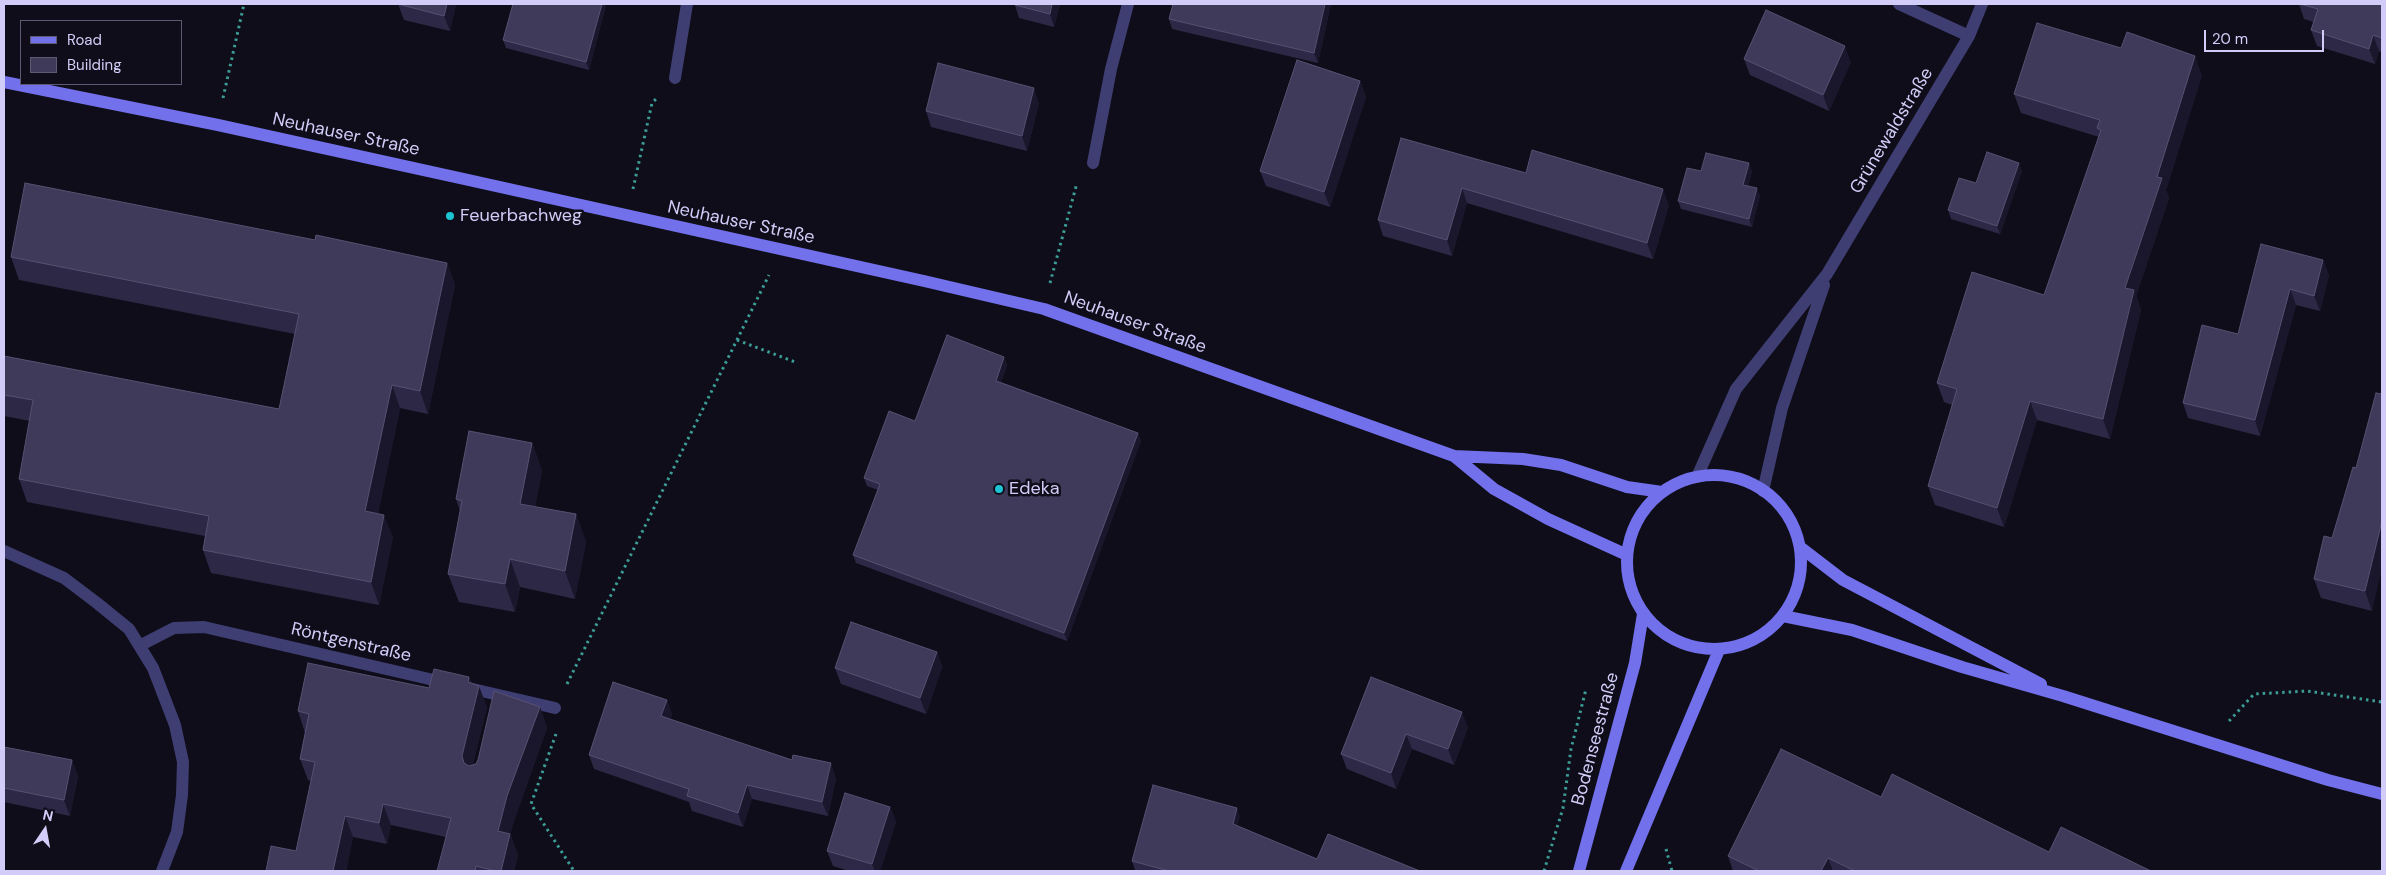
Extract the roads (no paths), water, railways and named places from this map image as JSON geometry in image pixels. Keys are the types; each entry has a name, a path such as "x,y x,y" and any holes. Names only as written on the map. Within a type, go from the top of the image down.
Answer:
{"street":[{"path":"676,78 687,4"},
{"path":"1093,163 1111,69 1128,4"},
{"path":"1899,4 1969,36"},
{"name":"Grünewaldstraße","path":"1697,477 1736,389 1828,274 1969,36 1982,4"},
{"name":"Neuhauser Straße","path":"4,82 218,125 1044,309 1454,456 1523,459 1562,465 1626,487 1662,492"},
{"name":"Grünewaldstraße","path":"1763,491 1782,408 1828,274"},
{"name":"Neuhauser Straße","path":"1454,456 1494,488 1548,519 1626,555"},
{"path":"1697,477 1731,477 1763,491 1780,506 1793,525 1800,547 1799,583 1783,616 1770,629 1754,640 1737,647 1719,650 1690,646 1664,634 1643,614 1630,586 1626,555 1632,531 1644,510 1662,492 1678,483 1697,477"},
{"path":"1800,547 1843,580 2063,696"},
{"path":"4,551 64,578 129,629 141,645 162,689 175,724 183,762 182,795 177,832 162,871"},
{"name":"Bodenseestraße","path":"1579,871 1635,663 1643,614"},
{"path":"1783,616 1852,630 1962,667 2063,696 2328,780 2382,794"},
{"name":"Röntgenstraße","path":"141,645 174,628 204,627 497,699 555,708"},
{"path":"1626,871 1719,650"}],"place":[{"name":"Feuerbachweg","path":"450,216"},
{"name":"Edeka","path":"999,489"}]}
